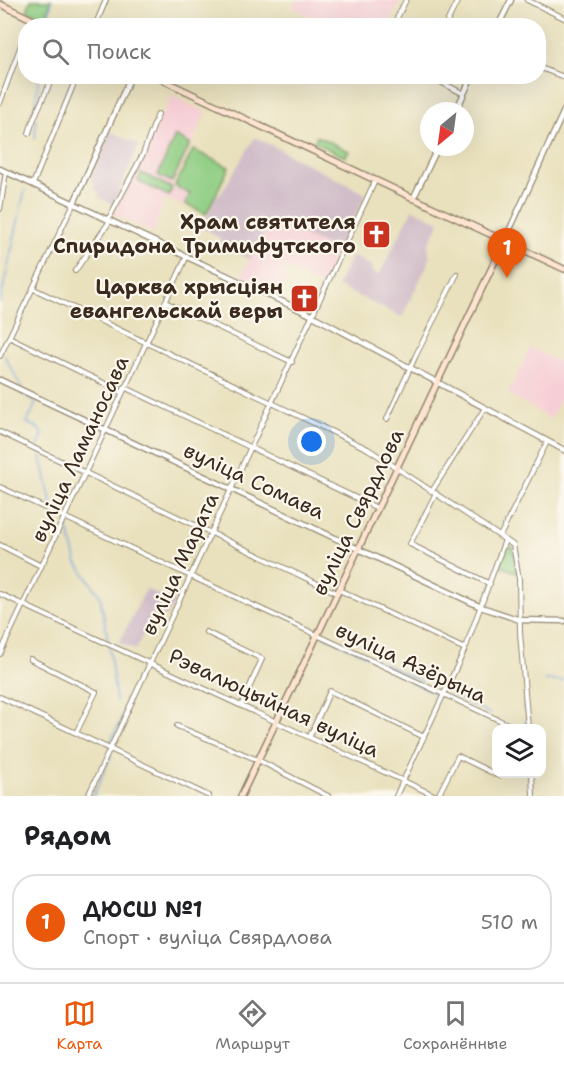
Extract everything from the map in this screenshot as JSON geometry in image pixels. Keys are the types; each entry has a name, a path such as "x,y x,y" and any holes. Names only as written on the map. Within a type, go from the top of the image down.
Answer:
{"main road":[{"path":"0,4 29,18"},
{"path":"171,84 413,200 564,269"},
{"name":"вуліца Свярдлова","path":"241,796 504,242"}],"street":[{"path":"98,18 106,0"},
{"path":"397,18 406,0"},
{"path":"449,18 458,0"},
{"path":"502,18 512,0"},
{"path":"527,0 564,18"},
{"path":"0,103 18,53"},
{"path":"546,70 564,77"},
{"path":"29,133 33,118 39,113 50,84"},
{"path":"33,184 74,84"},
{"path":"0,356 34,289 127,84"},
{"path":"445,84 464,94"},
{"path":"460,102 468,84"},
{"path":"504,242 564,111"},
{"path":"75,271 109,220 159,114"},
{"path":"413,200 434,156"},
{"path":"0,169 314,316 564,450"},
{"path":"0,209 6,172"},
{"name":"вуліца Марата","path":"88,796 210,533 273,404 375,181"},
{"name":"вуліца Ламаносава","path":"0,654 187,256"},
{"path":"387,419 410,367 457,274"},
{"path":"34,289 273,404 339,433 397,467 505,540 515,549 528,724"},
{"path":"165,302 292,362"},
{"path":"9,337 251,447 377,508"},
{"name":"вуліца Сомава","path":"0,380 481,607 520,620 564,621"},
{"path":"485,408 434,492 410,544 490,584"},
{"path":"0,432 210,533 465,649"},
{"path":"500,536 547,442"},
{"name":"вуліца Азёрына","path":"0,487 505,724"},
{"path":"396,796 465,649 505,540"},
{"path":"0,545 41,566"},
{"name":"Рэвалюцыйная вуліца","path":"0,594 437,796"},
{"path":"206,632 262,658 242,704"},
{"path":"30,659 96,692 76,733"},
{"path":"310,736 330,691 424,737"},
{"path":"0,698 208,796"},
{"path":"177,726 258,760 328,796"},
{"path":"437,796 458,756 492,773"},
{"path":"532,778 533,796"}],"shaded area":[{"path":"297,0 401,0 391,18 314,18 293,8"},
{"path":"172,96 206,112 172,187 192,195 188,207 164,199 153,233 113,214"},
{"path":"110,131 139,145 113,205 98,196 100,192 94,189 96,184 90,181"},
{"path":"255,137 366,194 338,251 270,220 250,260 220,243 222,240 202,227 217,194 220,195"},
{"path":"413,209 440,222 428,245 430,259 402,317 337,286 352,256 373,267 371,271 379,275"},
{"path":"270,220 338,251 321,286 284,267 283,274 287,277 278,295 241,276"},
{"path":"530,348 564,364 564,391 551,419 508,394"},
{"path":"146,589 175,602 167,616 153,611 136,650 119,643"}],"green space":[{"path":"31,0 51,0 47,18 27,10"},
{"path":"175,136 190,144 172,182 158,175"},
{"path":"317,136 349,151 345,157 314,142"},
{"path":"193,150 229,167 206,214 185,204 190,194 175,186"},
{"path":"141,173 172,188 169,196 138,181"},
{"path":"507,545 513,548 516,572 500,566"}],"waterway":[{"path":"48,18 52,0"},
{"path":"35,110 38,84"},
{"path":"35,139 36,119"},
{"path":"0,302 25,190"},
{"path":"4,355 22,388"},
{"path":"21,393 36,403 27,423 38,428 43,435 38,447"},
{"path":"41,456 52,506 63,512"},
{"path":"67,525 77,563 100,596 108,640"},
{"path":"323,635 422,682"},
{"path":"109,646 116,701"},
{"path":"544,680 564,681"},
{"path":"411,682 440,696"},
{"path":"450,694 490,714"},
{"path":"524,702 524,710"},
{"path":"109,745 124,712"},
{"path":"93,796 111,756"}],"place":[{"name":"Храм святителя Спиридона Тримифутского","path":"377,234"},
{"name":"ДЮСШ №1","path":"507,278"},
{"name":"Царква хрысціян евангельскай веры","path":"304,299"}]}
